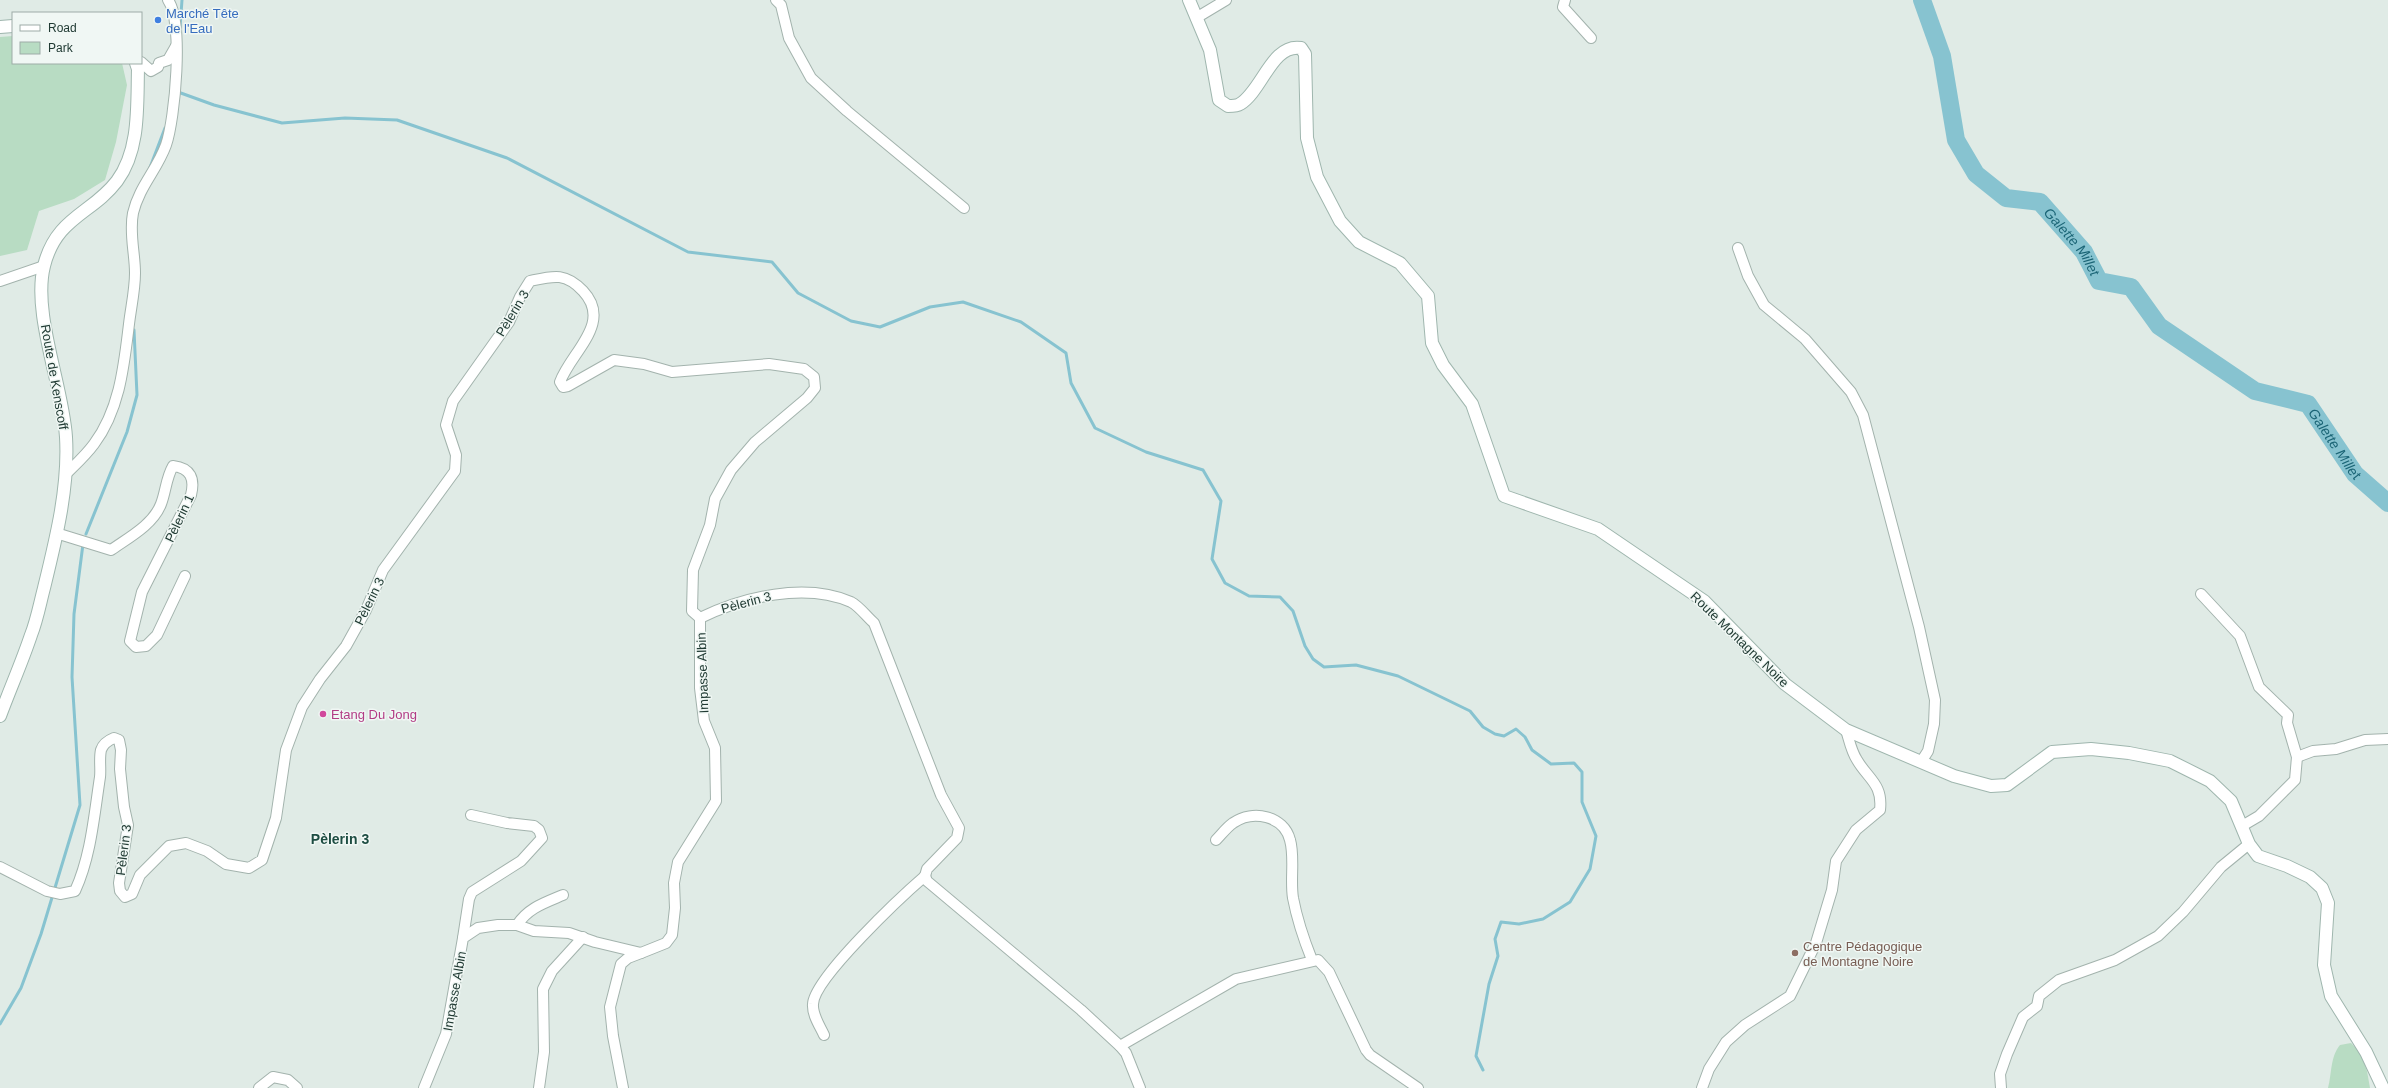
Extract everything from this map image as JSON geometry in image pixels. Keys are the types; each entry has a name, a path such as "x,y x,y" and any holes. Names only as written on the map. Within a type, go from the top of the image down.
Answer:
{"street":[{"path":"66,475 95,444 121,387 134,289 135,271 131,231 133,214 138,196 165,147 172,127 177,88 174,16 168,0"},
{"path":"776,0 780,6 789,38 811,78 847,111 964,208"},
{"name":"Route Montagne Noire","path":"1189,0 1210,50 1220,100 1228,106 1240,105 1252,93 1281,52 1293,46 1301,48 1305,54 1307,138 1318,177 1340,221 1359,242 1400,263 1428,296 1432,343 1443,365 1472,404 1504,496 1598,529 1665,573 1704,600 1785,684 1846,730 1954,776 1991,786 2007,785 2052,752 2090,749 2128,753 2163,760 2210,781 2231,801 2249,844"},
{"path":"1196,18 1226,0"},
{"path":"1565,0 1563,7 1591,38"},
{"path":"0,27 12,26"},
{"path":"142,63 151,71 158,67 160,63 168,60 176,46"},
{"name":"Route de Kenscoff","path":"0,716 31,635 56,533 66,475 66,437 41,297 44,266 52,244 62,228 117,180 124,167 133,145 137,115 138,70 136,64"},
{"path":"1738,248 1748,276 1764,305 1806,340 1851,392 1863,415 1919,627 1935,700 1934,724 1928,751 1922,762"},
{"path":"0,281 44,266"},
{"name":"Pèlerin 3","path":"0,867 47,891 60,894 75,891 83,873 96,803 101,749 108,740 114,738 118,740 121,750 120,770 128,825 124,862 119,883 120,891 125,897 132,894 140,875 169,846 186,843 207,852 226,864 249,868 262,860 276,818 286,750 302,707 320,679 346,646 366,610 383,570 455,471 456,455 446,425 453,401 508,322 530,281 558,276 575,282 590,299 594,314 592,330 564,371 560,382 563,386 568,386 614,360 644,364 672,372 769,364 804,369 814,377 815,388 807,398 755,442 731,470 715,499 710,525 693,570 692,611 700,618 725,606 785,592 824,595 852,603 874,623 941,795 959,828 957,838 927,869 926,876 885,911 823,982 813,1003 814,1012 824,1035"},
{"name":"Pèlerin 1","path":"56,533 111,550 152,519 161,506 168,475 174,466 182,467 190,472 193,484 192,489 142,592 130,640 136,647 146,646 157,635 185,576"},
{"path":"2201,594 2240,636 2259,687 2288,715 2287,724 2297,757 2295,780 2259,816 2242,826"},
{"name":"Impasse Albin","path":"424,1088 446,1034 463,938 478,928 498,924 517,925 534,932 569,933 583,936 596,942 641,953 657,948 666,943 672,935 676,908 674,883 678,862 716,801 715,748 704,721 700,688 700,618"},
{"path":"1702,1088 1709,1069 1726,1042 1745,1025 1790,996 1816,943 1832,890 1836,861 1856,830 1880,810 1882,798 1878,787 1856,760 1846,730"},
{"path":"2297,757 2313,751 2336,749 2365,740 2388,739"},
{"path":"463,938 469,899 472,892 520,861 542,838 539,830 534,826 508,824 471,815"},
{"path":"1216,840 1233,823 1252,816 1264,816 1276,819 1284,829 1290,840 1294,898 1301,931 1312,960"},
{"path":"2001,1088 2000,1074 2007,1054 2023,1017 2037,1006 2039,996 2059,980 2115,960 2158,936 2183,912 2221,867 2249,844 2258,856 2287,866 2310,877 2322,888 2328,902 2324,945 2324,965 2331,996 2366,1052 2383,1088"},
{"path":"926,876 928,881 1081,1010 1120,1046 1126,1053 1140,1088"},
{"path":"517,925 523,915 536,906 562,895"},
{"path":"539,1088 544,1052 543,989 552,971 583,936"},
{"path":"614,1088 622,1084 613,1036 610,1007 621,964 628,958 641,953"},
{"path":"1120,1046 1236,979 1312,960 1318,960 1329,972 1370,1055 1418,1088"},
{"path":"259,1088 273,1077 288,1080 297,1088"}],"green space":[{"path":"12,36 12,64 122,64 127,85 116,142 105,180 74,199 39,211 27,250 0,256 0,37"},
{"path":"2351,1043 2360,1052 2367,1071 2370,1088 2328,1088 2334,1055 2340,1045"}],"waterway":[{"path":"180,28 182,0"},
{"name":"Galette Millet","path":"1922,0 1942,56 1956,140 1976,174 2006,198 2040,202 2084,252 2099,281 2131,287 2159,326 2255,391 2308,404 2355,474 2388,503"},
{"path":"178,92 214,105 282,123 345,118 397,120 507,158 688,252 772,262 798,293 851,321 880,327 930,307 963,302 1021,322 1066,353 1071,383 1095,428 1146,452 1203,470 1221,501 1212,559 1225,583 1249,596 1280,597 1293,611 1305,646 1313,659 1324,667 1356,665 1398,676 1470,711 1483,727 1495,734 1504,736 1516,729 1525,737 1532,750 1551,764 1574,763 1582,772 1582,802 1596,836 1590,869 1570,902 1543,919 1519,924 1501,922 1495,939 1498,956 1489,984 1476,1056 1483,1070"},
{"path":"149,170 165,128"},
{"path":"86,534 127,432 137,395 134,330"},
{"path":"0,1024 21,988 41,934 80,805 72,677 74,614 83,544"}],"place":[{"name":"Marché Tête de l'Eau","path":"158,20"},
{"name":"Etang Du Jong","path":"323,714"},
{"name":"Centre Pédagogique de Montagne Noire","path":"1795,953"}],"district":[{"name":"Pèlerin 3","path":"340,839"}]}
